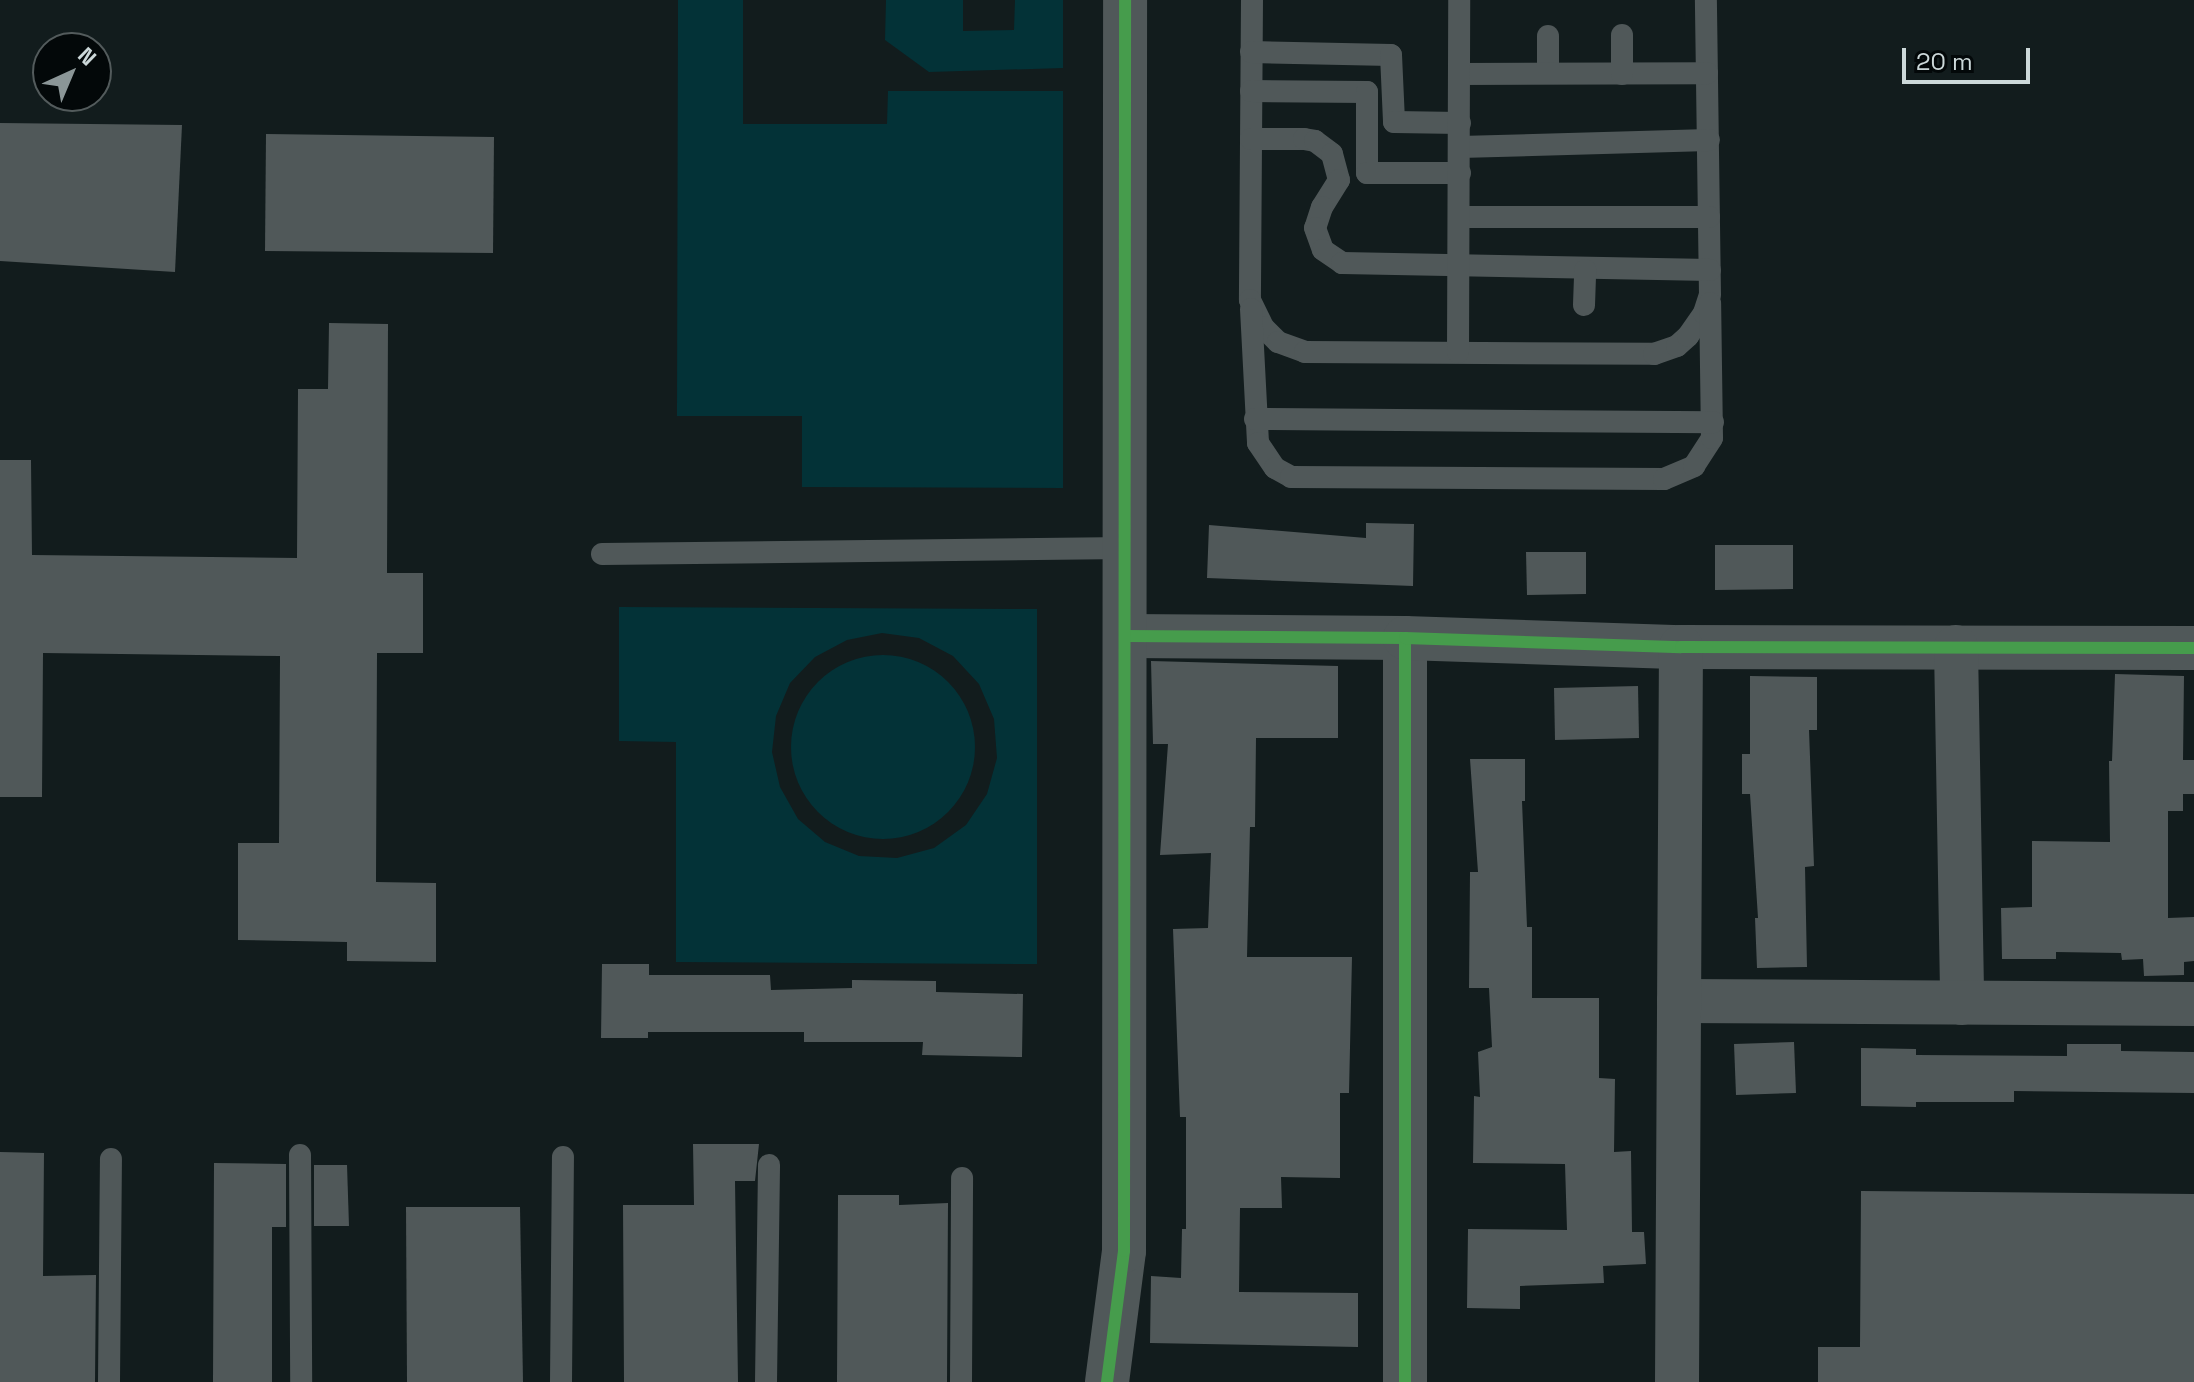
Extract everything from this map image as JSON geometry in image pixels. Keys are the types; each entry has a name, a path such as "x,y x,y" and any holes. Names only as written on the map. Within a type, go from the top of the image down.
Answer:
{"street":[{"path":"1107,1382 1124,1251 1125,0"},
{"path":"1126,636 1405,638 1681,647 2194,648"},
{"path":"1405,638 1405,1382"},
{"path":"1677,1382 1681,647"},
{"path":"1956,647 1962,1003"},
{"path":"1679,1001 2194,1004"}],"lane":[{"path":"1252,0 1250,300 1255,419 1258,443 1264,456 1291,477 1664,479 1694,466 1712,438 1706,0"},
{"path":"1458,352 1459,0"},
{"path":"1622,35 1622,74"},
{"path":"1548,36 1548,73"},
{"path":"1251,52 1391,55 1394,122 1460,123"},
{"path":"1460,74 1707,73"},
{"path":"1251,91 1367,92 1367,173 1460,173"},
{"path":"1251,139 1315,141 1332,154 1339,180 1322,207 1315,228 1323,250 1332,258 1355,265 1585,270 1710,278"},
{"path":"1460,147 1709,140"},
{"path":"1459,217 1709,217"},
{"path":"1584,305 1585,270"},
{"path":"1250,300 1263,327 1290,349 1305,352 1654,354 1677,346 1697,325 1704,313 1710,278"},
{"path":"1255,419 1713,422"},
{"path":"602,554 1126,548"},
{"path":"300,1155 301,1382"},
{"path":"561,1382 563,1157"},
{"path":"109,1382 111,1159"},
{"path":"766,1382 769,1165"},
{"path":"961,1382 962,1178"}],"shaded area":[{"path":"678,0 743,0 743,124 887,124 888,91 1063,91 1063,488 802,487 802,416 677,416"},
{"path":"886,0 963,0 963,31 1014,30 1015,0 1063,0 1063,68 929,72 885,40"},
{"path":"619,607 1037,609 1037,964 676,962 676,742 619,741","holes":["882,633 919,638 953,656 979,684 994,719 997,758 987,794 966,825 934,848 897,858 859,856 825,842 798,819 780,787 772,752 776,716 790,683 815,657 847,640"]},
{"path":"883,655 918,662 948,682 968,712 975,747 968,782 948,812 918,832 883,839 848,832 818,812 798,782 791,747 798,712 818,682 848,662"}],"building":[{"path":"0,123 182,125 175,272 0,261"},
{"path":"266,134 494,137 493,253 265,251"},
{"path":"329,323 388,324 387,573 423,573 423,653 377,653 376,882 436,883 436,962 347,961 347,942 238,940 238,843 279,843 280,656 43,653 42,797 0,797 0,460 31,460 32,555 297,558 298,389 328,389"},
{"path":"1366,523 1414,524 1413,586 1207,578 1209,525 1366,538"},
{"path":"1715,545 1793,545 1793,589 1715,590"},
{"path":"1526,552 1586,552 1586,594 1527,595"},
{"path":"1151,661 1338,666 1338,738 1256,738 1255,827 1250,827 1247,957 1352,957 1349,1093 1340,1093 1340,1178 1281,1177 1282,1208 1240,1208 1239,1292 1358,1293 1358,1347 1150,1343 1151,1276 1181,1278 1182,1229 1186,1229 1186,1117 1180,1117 1173,929 1208,928 1211,853 1160,855 1168,744 1153,744"},
{"path":"2115,674 2184,676 2183,760 2194,760 2194,794 2183,794 2183,811 2168,811 2168,918 2194,917 2194,961 2184,962 2184,975 2144,976 2143,959 2122,960 2121,953 2056,952 2056,959 2002,959 2001,908 2032,907 2032,841 2110,842 2109,761 2112,761"},
{"path":"1750,676 1817,677 1817,730 1809,730 1814,866 1805,867 1807,967 1757,968 1755,918 1758,918 1750,794 1742,794 1742,754 1750,754"},
{"path":"1638,686 1639,738 1555,740 1554,688"},
{"path":"1470,759 1525,759 1525,801 1522,801 1527,927 1532,927 1532,998 1599,998 1599,1078 1615,1079 1614,1152 1631,1151 1632,1232 1644,1232 1646,1264 1603,1266 1604,1283 1520,1286 1520,1309 1467,1308 1468,1229 1567,1230 1565,1164 1473,1163 1474,1096 1480,1097 1478,1052 1492,1047 1489,988 1469,988 1470,872 1478,872"},
{"path":"602,964 649,964 649,975 770,975 771,990 852,988 852,980 936,981 936,992 1023,994 1022,1057 922,1055 923,1042 804,1042 804,1032 648,1032 648,1038 601,1038"},
{"path":"1794,1042 1796,1093 1736,1095 1734,1044"},
{"path":"2067,1044 2121,1044 2121,1051 2194,1052 2194,1093 2014,1091 2014,1102 1916,1102 1916,1107 1861,1106 1861,1048 1916,1049 1916,1055 2067,1056"},
{"path":"693,1144 759,1144 755,1181 735,1181 738,1382 624,1382 623,1205 694,1205"},
{"path":"0,1152 44,1153 43,1276 96,1275 95,1382 0,1382"},
{"path":"214,1163 286,1164 286,1227 272,1227 272,1382 213,1382"},
{"path":"314,1165 347,1165 349,1226 314,1226"},
{"path":"1861,1191 2194,1194 2194,1382 1818,1382 1818,1347 1860,1347"},
{"path":"838,1195 899,1195 899,1205 948,1203 947,1382 837,1382"},
{"path":"406,1207 520,1207 523,1382 407,1382"}],"cycle path":[{"path":"1107,1382 1124,1251 1125,0"},
{"path":"1126,636 1405,638 1405,1382"},
{"path":"1405,638 1681,647 2194,648"}]}
